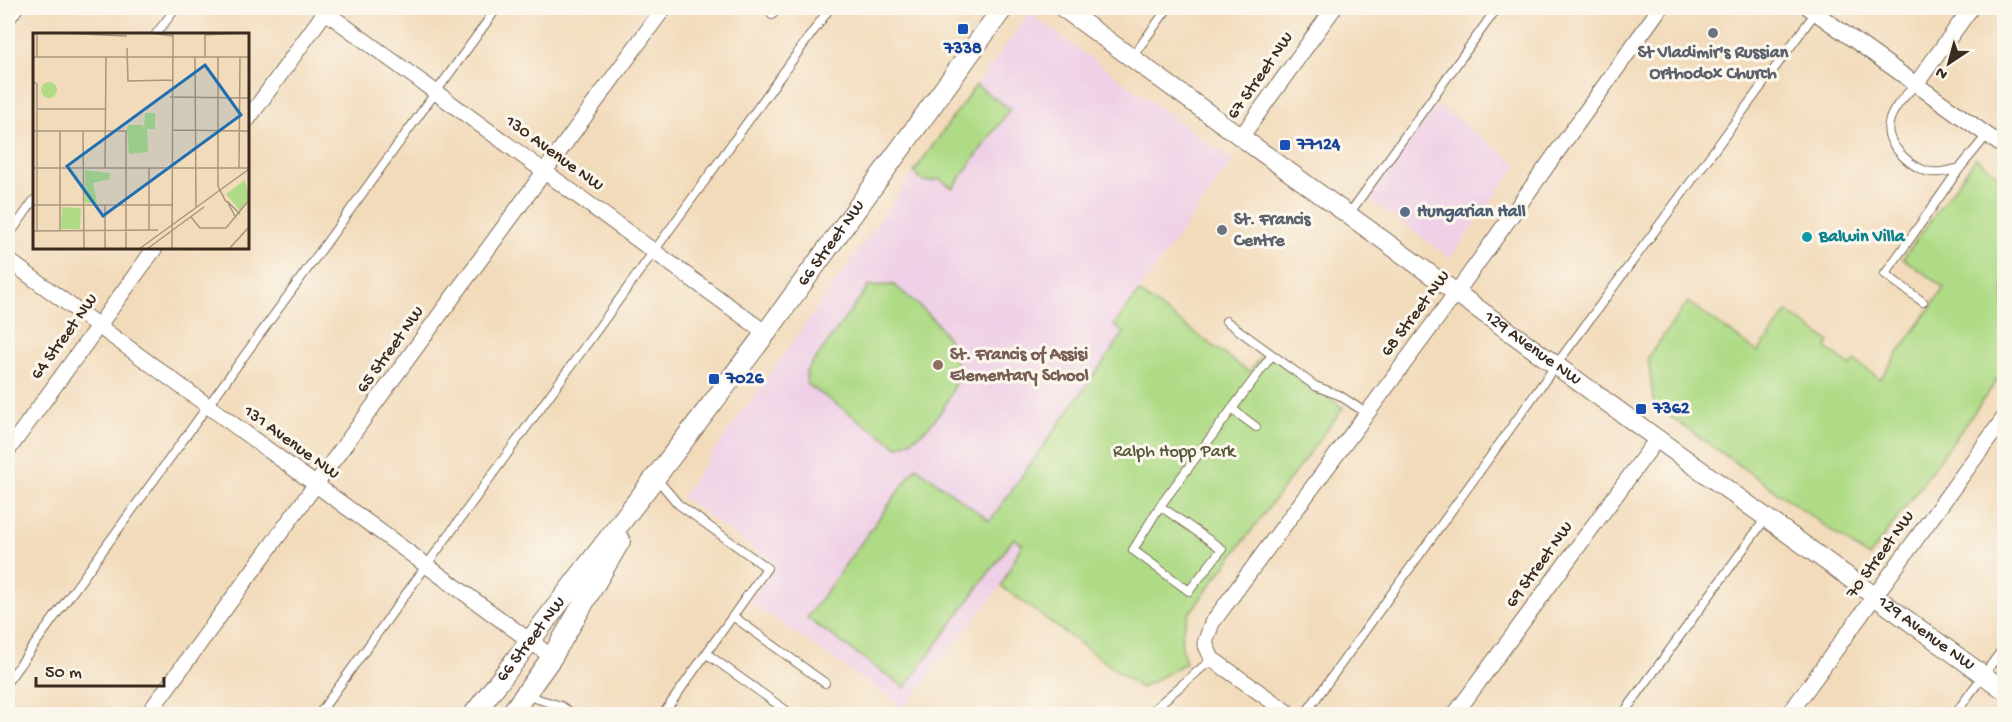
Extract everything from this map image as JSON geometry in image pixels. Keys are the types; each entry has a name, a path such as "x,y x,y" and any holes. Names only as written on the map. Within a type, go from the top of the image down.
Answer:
{"main road":[{"name":"66 Street NW","path":"474,714 529,640 657,479 1004,8"},
{"name":"66 Street NW","path":"511,714 552,657 657,479"}],"street":[{"path":"8,18 15,8"},
{"name":"65 Street NW","path":"148,714 664,8"},
{"name":"129 Avenue NW","path":"1062,8 2004,690"},
{"name":"67 Street NW","path":"1241,138 1334,8"},
{"name":"68 Street NW","path":"1212,658 1205,643 1212,623 1456,293 1660,8"},
{"path":"1916,84 1971,8"},
{"path":"249,117 324,9"},
{"name":"130 Avenue NW","path":"324,9 766,333"},
{"path":"1815,9 2004,147"},
{"name":"64 Street NW","path":"8,450 154,249"},
{"name":"131 Avenue NW","path":"8,260 552,657"},
{"name":"70 Street NW","path":"1789,714 2004,418"},
{"name":"69 Street NW","path":"1455,714 1657,439"},
{"path":"1212,658 1290,714"}],"lane":[{"path":"157,33 176,8"},
{"path":"8,681 497,8"},
{"path":"772,15 777,8"},
{"path":"319,714 830,8"},
{"path":"1131,59 1168,8"},
{"path":"1348,215 1497,8"},
{"path":"1305,714 1815,9"},
{"path":"1916,84 1900,102 1888,124 1891,140 1902,157 1924,171 1943,173 1960,168"},
{"path":"1923,302 1885,274 1960,168 1987,135"},
{"path":"8,237 33,201"},
{"path":"1226,321 1315,386 1340,395 1366,413"},
{"path":"1160,506 1222,549 1189,591 1133,550 1160,506 1272,355"},
{"path":"1232,409 1256,427"},
{"path":"657,479 678,504 767,568 663,714"},
{"path":"1623,714 1766,518"},
{"path":"734,617 825,683"},
{"path":"1955,714 2004,646"},
{"path":"706,654 791,714"},
{"path":"1148,714 1212,658"},
{"path":"525,694 561,706 573,714"}],"shaded area":[{"name":"St. Francis of Assisi Elementary School","path":"1029,13 1233,161 1114,324 1124,333 991,521 1022,543 1001,586 904,708 750,602 777,565 681,497"},
{"path":"1437,105 1518,164 1450,258 1369,199"}],"green space":[{"path":"976,85 1010,109 953,188 939,179 927,182 922,180 914,172"},
{"path":"1976,158 2004,179 2004,371 1869,557 1654,405 1648,357 1688,302 1758,352 1787,312 1830,342 1826,348 1851,366 1855,361 1880,379 1944,288 1903,258"},
{"path":"894,285 936,323 954,352 956,368 954,386 936,419 919,435 898,447 807,384 806,372 869,286"},
{"name":"Ralph Hopp Park","path":"1139,292 1249,372 1264,352 1343,408 1189,614 1182,638 1182,650 1186,663 1141,688 1001,586 1022,544 1014,538 905,688 807,618 916,467 990,521 1124,333 1114,325"}],"place":[{"name":"7338","path":"963,29"},
{"name":"St Vladimir's Russian Orthodox Church","path":"1713,33"},
{"name":"77124","path":"1285,145"},
{"name":"Hungarian Hall","path":"1405,212"},
{"name":"St. Francis Centre","path":"1222,230"},
{"name":"Balwin Villa","path":"1807,237"},
{"name":"St. Francis of Assisi Elementary School","path":"938,365"},
{"name":"7026","path":"714,379"},
{"name":"7362","path":"1641,409"}]}
